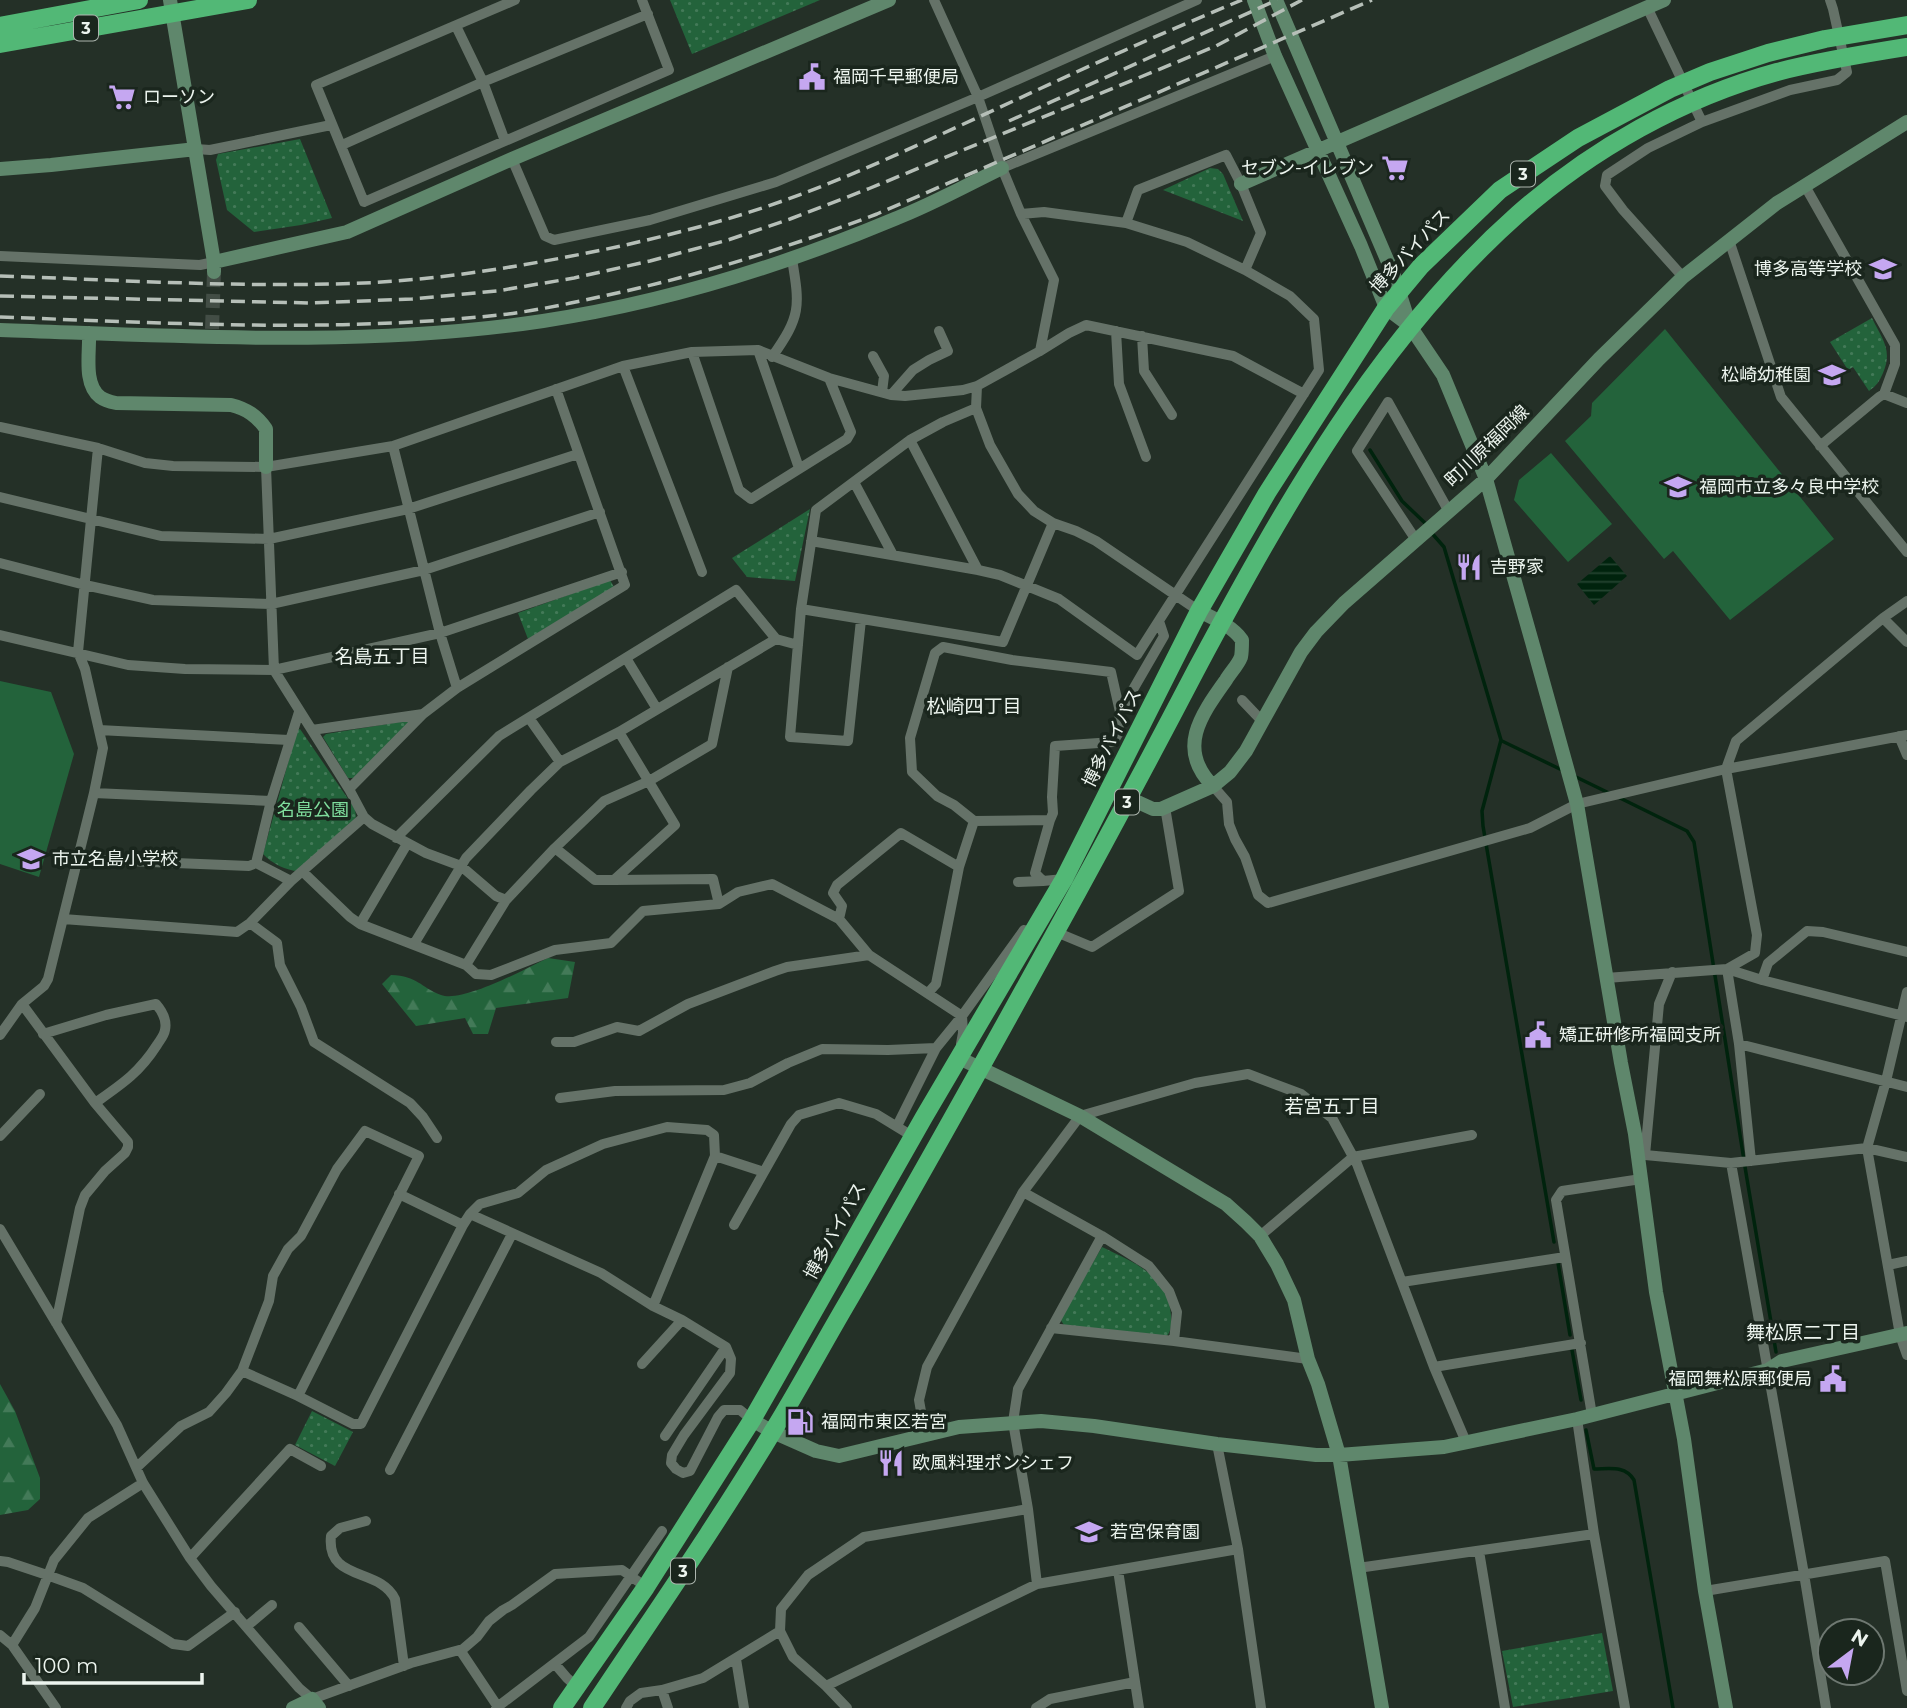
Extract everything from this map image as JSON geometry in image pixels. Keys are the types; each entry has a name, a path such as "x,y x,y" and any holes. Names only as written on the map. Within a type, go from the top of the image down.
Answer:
{"highway":[{"name":"3","path":"0,26 91,5 139,0"},
{"name":"3","path":"0,44 171,6 248,0"},
{"name":"博多バイパス","path":"562,1708 646,1587 752,1420 912,1136 1064,879 1199,611 1267,494 1400,290 1421,266 1500,190 1578,138 1670,89 1710,72 1778,51 1825,39 1907,25"},
{"name":"3","path":"592,1708 773,1432 922,1174 1129,799 1286,506 1355,400 1410,326 1461,270 1518,214 1587,160 1678,109 1717,92 1774,73 1907,47"}],"street":[{"path":"515,0 316,85 364,202 669,70 642,0"},
{"path":"0,256 214,267 347,232 512,159 890,0"},
{"path":"934,0 978,97 1021,214 1054,281 1041,351"},
{"path":"512,159 545,236 554,240 650,220 776,182 978,97 1197,0"},
{"path":"1254,0 1275,56 1361,246 1386,308 1410,326"},
{"path":"1276,0 1400,290 1410,326 1443,375 1486,479 1577,804 1606,978 1641,1153"},
{"path":"1241,184 1664,0"},
{"path":"1683,277 1605,186 1607,175 1648,148 1702,122 1790,90 1837,80 1847,72 1830,0"},
{"path":"171,6 214,267"},
{"path":"1647,7 1702,122"},
{"path":"342,145 483,82 648,14"},
{"path":"456,26 483,82 505,141"},
{"path":"0,330 212,333 273,339 401,335 542,321 629,304 713,283 792,259 899,218 1002,168 1275,56"},
{"name":"町川原福岡線","path":"1165,807 1213,786 1230,772 1246,751 1301,652 1316,632 1344,603 1486,479 1599,359 1683,277 1777,203 1907,122"},
{"path":"0,169 196,149 210,150 331,125"},
{"path":"1126,223 1138,190 1226,155 1261,233 1245,270"},
{"path":"1805,186 1895,345 1895,364 1884,394 1820,446"},
{"path":"811,541 1000,575 1059,599 1137,655 1319,370 1314,319 1290,296 1245,270 1187,242 1126,223 1044,212 1021,214"},
{"path":"1729,240 1781,397 1907,552"},
{"path":"772,356 788,335 796,315 798,293 792,259"},
{"path":"0,427 98,448 145,463 267,467 393,446 624,366 692,352 758,350 829,378 887,394 905,396 963,390 977,386 1086,325 1233,356 1304,394"},
{"path":"887,394 913,370 948,351 939,331"},
{"path":"1116,331 1119,384 1146,457"},
{"path":"89,333 90,380 93,389 101,398 116,404 231,405 244,408 266,429 274,670 364,817 407,844 461,866 496,896 506,900"},
{"path":"1142,336 1144,371 1172,415"},
{"path":"758,350 799,468"},
{"path":"692,352 739,490 751,499 847,439 851,432 829,378"},
{"path":"873,356 884,376 887,394"},
{"path":"624,366 702,572"},
{"path":"977,386 976,408 990,445 1018,494 1034,511 1053,523 1096,541 1174,595 1222,622 1242,640 1241,658 1206,708 1195,730 1194,757 1206,779 1227,802 1229,824 1235,839 1245,857 1258,895 1268,903 1530,828 1577,804 1726,769 1903,735 1907,755"},
{"path":"349,789 423,714 457,688 625,585 556,389"},
{"path":"1884,394 1907,403"},
{"path":"1416,540 1357,451 1388,402 1448,510"},
{"path":"861,620 848,741 790,737 801,610 816,510 910,440 976,408"},
{"path":"910,440 978,570"},
{"path":"393,446 440,633 457,688"},
{"path":"0,1035 22,1004 44,986 48,979 103,748 85,669 78,653 98,448"},
{"path":"0,497 161,536 269,538 408,509 578,454"},
{"path":"853,482 893,555"},
{"path":"0,563 153,600 271,604 424,570 600,512"},
{"path":"801,610 1003,642 1053,523"},
{"path":"0,635 128,665 274,670 440,633 622,572"},
{"path":"397,838 499,736 736,590 776,639 798,645"},
{"path":"1727,969 1755,953 1756,935 1726,769 1736,741 1907,601"},
{"path":"1883,618 1907,642"},
{"path":"1120,712 1164,636 1158,621"},
{"path":"414,944 461,866 560,762 619,732 776,639"},
{"path":"1043,881 1035,873 1053,813 1055,746 1113,742 1118,734 1120,712 1111,672 1012,660 943,647 935,653 910,738 912,772 937,796 974,821 1050,820"},
{"path":"626,658 657,709"},
{"path":"466,965 506,900 604,801 649,780 712,744 728,667"},
{"path":"1242,700 1262,721"},
{"path":"256,863 271,801 299,712"},
{"path":"312,730 423,714"},
{"path":"529,718 560,762"},
{"path":"99,730 289,740"},
{"path":"614,880 675,825 619,732"},
{"path":"94,793 271,801"},
{"path":"1056,932 1092,947 1180,891 1165,807 1153,809 1129,799"},
{"path":"63,919 237,932 364,817"},
{"path":"928,993 936,984 959,867 974,821"},
{"path":"839,919 842,906 833,893 837,885 901,833 959,867"},
{"path":"360,924 407,844"},
{"path":"555,848 595,880 713,879 719,904"},
{"path":"78,859 249,866 256,863"},
{"path":"256,863 291,881"},
{"path":"303,872 360,924 466,965 477,974 491,975 555,950 611,943 643,911 719,904 738,892 772,884 839,919 870,955 962,1016"},
{"path":"1018,882 1064,879"},
{"path":"250,923 276,943 280,965 302,1007 314,1042 410,1103 436,1138"},
{"path":"897,1126 936,1048 1024,930"},
{"path":"1762,980 1768,963 1807,931 1823,932 1907,952"},
{"path":"556,1042 574,1042 617,1027 639,1031 688,1004 775,971 870,955"},
{"path":"1606,978 1727,969 1904,1017"},
{"path":"1727,969 1739,1044 1751,1161"},
{"path":"1672,972 1659,1004 1641,1153 1641,1179 1656,1292 1684,1439 1726,1708"},
{"path":"470,1214 601,1273 726,1347 731,1359 730,1374 672,1455 671,1463 683,1473 690,1471 723,1410 740,1410 773,1432 816,1451 839,1456 959,1427 1041,1421 1317,1455 1444,1447 1577,1419 1768,1370 1782,1361 1905,1342 1867,1148 1904,1017 1907,992"},
{"path":"22,1004 128,1142 125,1153 85,1195 56,1323"},
{"path":"43,1034 106,1015 156,1004 161,1010 165,1033 149,1058 132,1077 96,1103"},
{"path":"962,1016 963,1033 959,1058 1080,1116 1226,1204 1260,1236 1277,1264 1294,1300 1308,1359 1339,1455 1382,1708"},
{"path":"1739,1044 1907,1087"},
{"path":"560,1098 615,1091 724,1090 750,1083 822,1049 936,1048"},
{"path":"925,1434 919,1400 928,1367 1023,1192 1080,1116 1195,1083 1248,1074 1301,1094 1332,1118 1353,1157 1434,1367 1466,1442"},
{"path":"0,1136 40,1094"},
{"path":"734,1225 791,1124 799,1115 839,1103 876,1114 912,1136"},
{"path":"242,1371 298,1395 353,1424 361,1424 463,1225 480,1204 518,1193 546,1170 603,1144 667,1127 707,1130 714,1135 715,1156 653,1306"},
{"path":"136,1467 181,1426 209,1412 242,1371 269,1301 273,1276 288,1249 301,1236 337,1169 365,1131 419,1156 298,1395"},
{"path":"1260,1236 1353,1157 1472,1135"},
{"path":"1641,1153 1731,1163 1867,1148 1907,1157"},
{"path":"715,1156 764,1172"},
{"path":"1731,1163 1826,1708"},
{"path":"1592,1415 1556,1200 1562,1191 1641,1179"},
{"path":"1023,1192 1149,1266 1169,1291 1177,1312 1174,1341"},
{"path":"399,1194 463,1225"},
{"path":"0,1229 117,1425 143,1483 190,1558 211,1586 315,1704"},
{"path":"390,1470 512,1234"},
{"path":"1037,1584 1013,1422 1018,1389 1102,1236"},
{"path":"1402,1282 1565,1257"},
{"path":"1888,1265 1907,1261"},
{"path":"642,1364 682,1320"},
{"path":"1051,1328 1308,1359"},
{"path":"1434,1367 1581,1343"},
{"path":"665,1436 726,1347"},
{"path":"1577,1419 1625,1708"},
{"path":"1217,1444 1238,1549 1262,1708"},
{"path":"190,1558 290,1449 321,1466"},
{"path":"12,1645 35,1608 54,1560 88,1518 143,1483"},
{"path":"844,1707 826,1686 793,1657 780,1631 781,1609 808,1574 864,1537 1028,1509"},
{"path":"366,1521 340,1528 331,1536 332,1556 349,1571 383,1584 391,1590 395,1599 404,1666"},
{"path":"460,1650 497,1707 589,1637 662,1531"},
{"path":"1358,1568 1594,1534"},
{"path":"826,1686 1037,1584 1238,1549"},
{"path":"1479,1551 1505,1708"},
{"path":"1706,1591 1885,1560 1907,1691"},
{"path":"0,1561 83,1588 173,1644 188,1646 235,1612"},
{"path":"293,1708 315,1704 349,1686 460,1650 477,1637 489,1621 555,1574 622,1570 646,1587"},
{"path":"1118,1570 1139,1708"},
{"path":"247,1626 272,1605"},
{"path":"299,1628 349,1686"},
{"path":"626,1708 630,1701 641,1693 703,1678 780,1631"},
{"path":"0,1635 12,1645 56,1708"},
{"path":"736,1659 744,1708"},
{"path":"555,1664 577,1687"},
{"path":"1036,1708 1050,1699 1135,1682"},
{"path":"662,1690 668,1708"}],"green space":[{"path":"670,0 820,0 692,54"},
{"path":"300,139 332,218 254,232 227,210 216,160 218,154"},
{"path":"1210,168 1218,169 1223,174 1243,221 1163,190"},
{"path":"1872,318 1885,345 1887,358 1880,379 1869,391 1853,367 1848,370 1830,342"},
{"path":"1665,329 1834,539 1730,620 1673,551 1664,559 1565,441 1591,416 1592,403"},
{"path":"1551,453 1612,524 1568,562 1514,500 1519,480"},
{"path":"810,509 795,581 747,577 732,558"},
{"path":"610,580 614,587 528,639 518,613"},
{"path":"0,681 51,692 74,754 39,877 0,864"},
{"path":"412,720 355,778 348,778 323,737 326,734"},
{"name":"名島公園","path":"300,729 355,809 356,817 298,871 279,866 263,854 294,741"},
{"path":"548,958 575,962 568,998 496,1008 488,1034 473,1034 465,1018 416,1026 382,984 391,975 400,976 441,995 464,994 494,984"},
{"path":"1102,1247 1137,1265 1156,1280 1168,1301 1171,1315 1167,1336 1064,1325 1060,1319"},
{"path":"0,1384 15,1411 40,1478 40,1499 28,1510 0,1515"},
{"path":"312,1411 353,1432 335,1466 295,1445"},
{"path":"1602,1633 1613,1691 1513,1707 1502,1651"}],"shaded area":[{"path":"1610,556 1627,576 1594,605 1577,584"}],"waterway":[{"path":"1370,450 1402,501 1426,524"},
{"path":"1430,531 1444,547 1501,740 1482,811 1483,826 1554,1242"},
{"path":"1502,741 1564,771"},
{"path":"1574,776 1611,794"},
{"path":"1618,797 1687,831 1694,842 1776,1352"},
{"path":"1558,1263 1570,1335"},
{"path":"1572,1350 1581,1400"},
{"path":"1586,1430 1594,1469 1621,1470 1634,1480 1673,1708"}],"tunnel":[{"path":"212,329 214,272"}],"railway":[{"path":"0,276 228,284 364,283 493,270 621,246 729,218 820,187 1242,0"},
{"path":"1009,121 1277,0"},
{"path":"0,296 311,303 412,299 497,291 650,261 728,240 868,189 1216,46 1302,0"},
{"path":"0,317 250,325 374,324 513,313 643,287 744,259 877,214 1372,0"}],"place":[{"name":"福岡千早郵便局","path":"812,77"},
{"name":"ローソン","path":"122,97"},
{"name":"セブン-イレブン","path":"1395,168"},
{"name":"博多高等学校","path":"1883,269"},
{"name":"松崎幼稚園","path":"1832,375"},
{"name":"福岡市立多々良中学校","path":"1678,487"},
{"name":"吉野家","path":"1469,567"},
{"name":"市立名島小学校","path":"31,859"},
{"name":"矯正研修所福岡支所","path":"1538,1035"},
{"name":"福岡舞松原郵便局","path":"1833,1379"},
{"name":"福岡市東区若宮","path":"800,1422"},
{"name":"欧風料理ポンシェフ","path":"891,1463"},
{"name":"若宮保育園","path":"1089,1532"}],"district":[{"name":"名島五丁目","path":"382,656"},
{"name":"松崎四丁目","path":"974,706"},
{"name":"若宮五丁目","path":"1332,1106"},
{"name":"舞松原二丁目","path":"1803,1332"}]}
